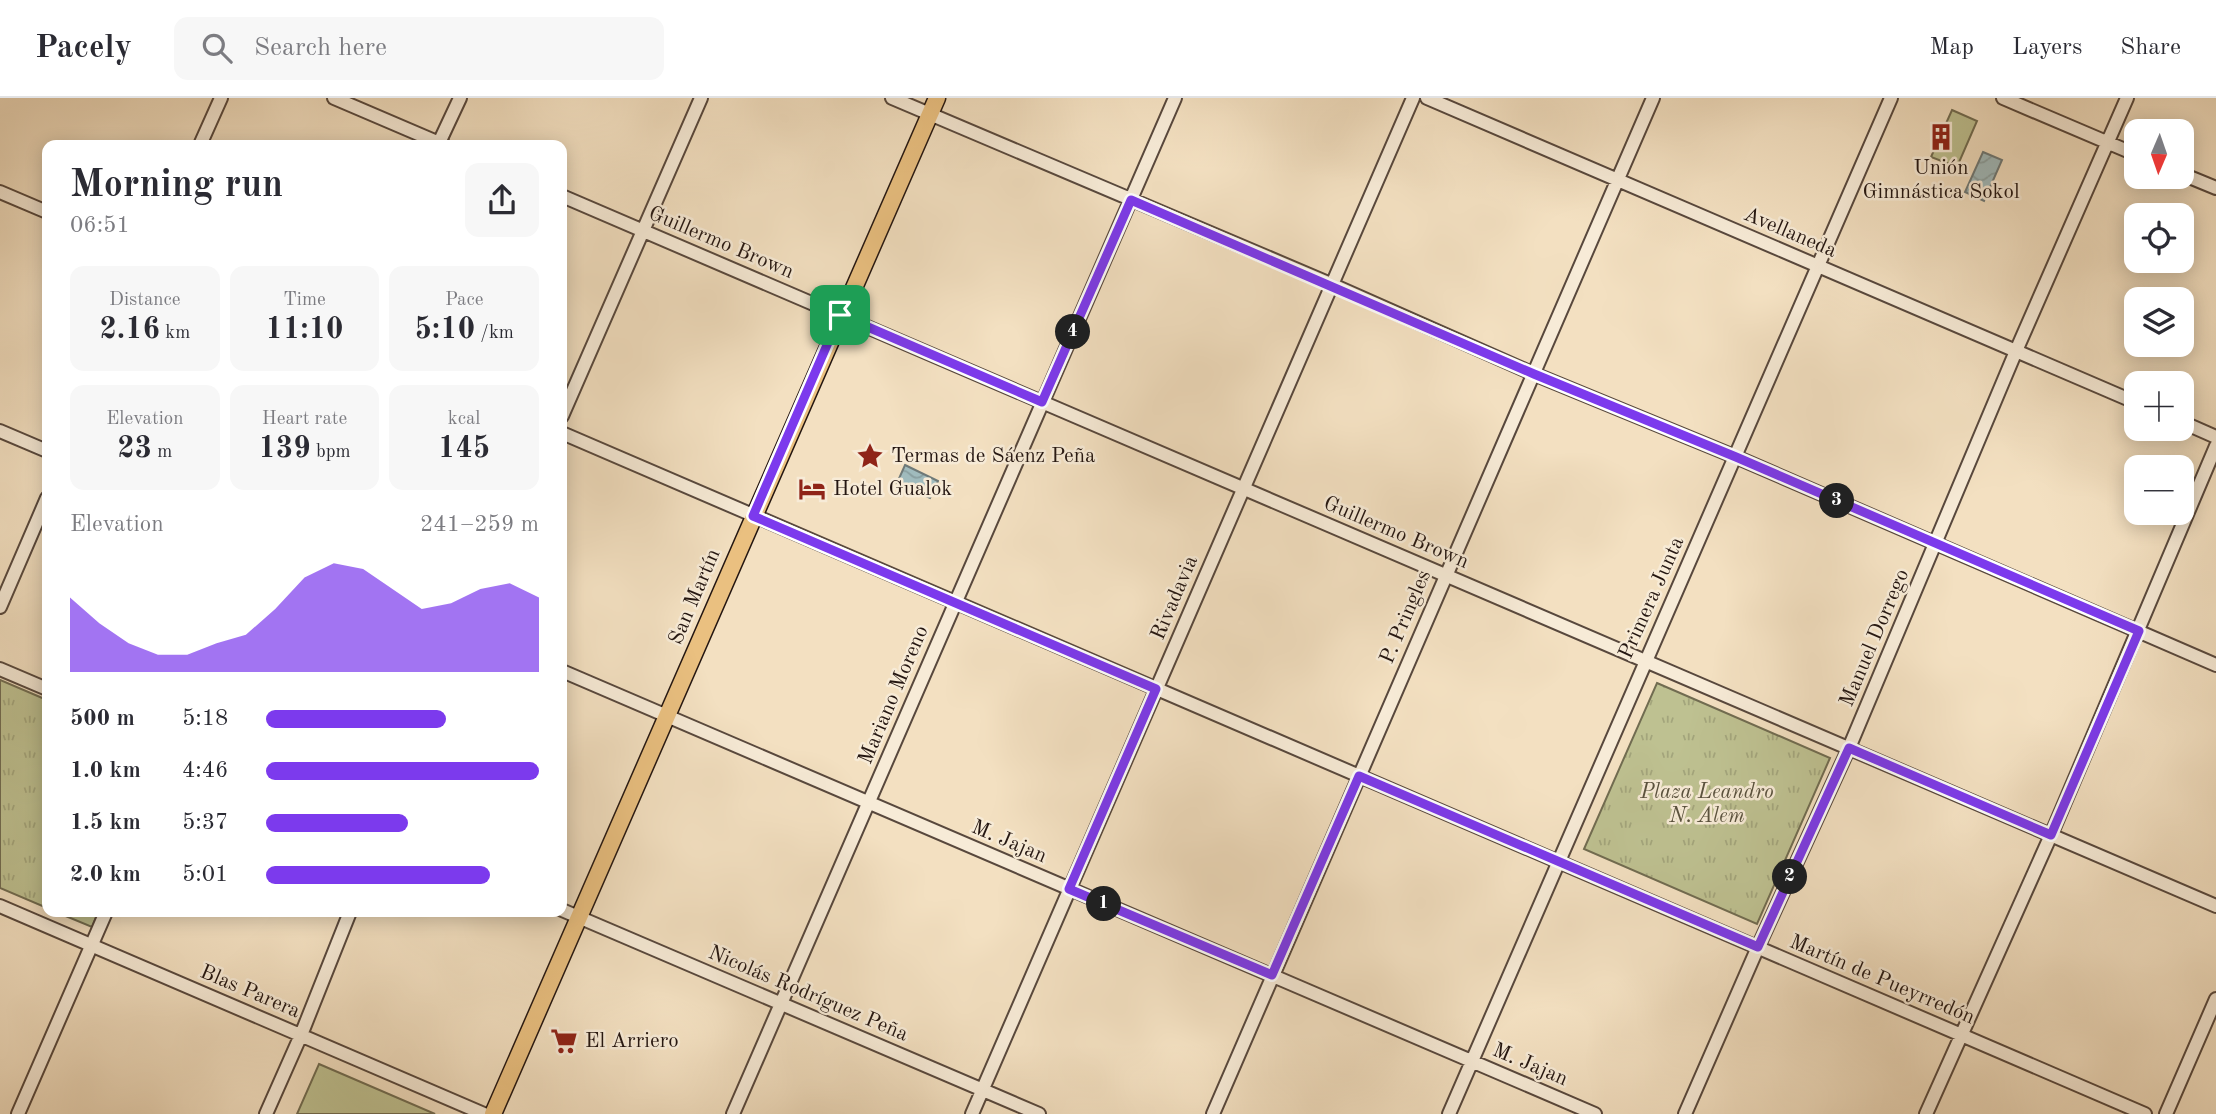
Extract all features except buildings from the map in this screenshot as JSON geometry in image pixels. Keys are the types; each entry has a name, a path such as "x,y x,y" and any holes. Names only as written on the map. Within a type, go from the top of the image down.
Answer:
{"main road":[{"name":"San Martín","path":"494,1114 840,315 937,98"}],"street":[{"path":"202,140 221,98"},
{"path":"334,98 430,140"},
{"path":"443,140 460,98"},
{"path":"567,405 701,98"},
{"path":"892,98 1333,285 1534,374 1736,457 2216,665"},
{"name":"Mariano Moreno","path":"733,1114 1175,98"},
{"name":"Rivadavia","path":"972,1114 1413,98"},
{"name":"Avellaneda","path":"1427,98 2124,397"},
{"name":"P. Pringles","path":"1213,1114 1653,98"},
{"name":"Primera Junta","path":"1449,1114 1891,98"},
{"path":"2003,98 2124,149"},
{"name":"Manuel Dorrego","path":"1685,1114 1849,748 2016,351 2127,98"},
{"path":"2194,179 2216,188"},
{"path":"0,192 42,210"},
{"name":"Guillermo Brown","path":"567,198 2216,906"},
{"path":"2194,427 2216,437"},
{"path":"0,431 42,449"},
{"name":"Martín de Pueyrredón","path":"567,435 2145,1114"},
{"path":"1926,1114 2051,835 2216,446"},
{"path":"0,607 42,510"},
{"path":"0,669 42,687"},
{"name":"M. Jajan","path":"567,673 1595,1114"},
{"name":"Blas Parera","path":"0,906 484,1114"},
{"name":"Nicolás Rodríguez Peña","path":"567,912 1039,1114"},
{"path":"18,1114 104,917"},
{"path":"266,1114 348,917"},
{"path":"2166,1114 2216,999"}],"green space":[{"path":"1952,110 1977,121 1957,167 1931,157"},
{"path":"0,680 42,698 42,906 0,888"},
{"name":"Plaza Leandro N. Alem","path":"1657,683 1830,758 1757,924 1584,849"},
{"path":"68,917 96,917 92,927"},
{"path":"319,1064 435,1114 297,1114"}],"water":[{"path":"1983,152 2002,160 1984,201 1965,192"},
{"path":"905,465 938,481 930,498 897,483"}],"place":[{"name":"Unión Gimnástica Sokol","path":"1941,137"},
{"name":"Termas de Sáenz Peña","path":"870,456"},
{"name":"Hotel Gualok","path":"812,489"},
{"name":"El Arriero","path":"564,1041"}],"route":[{"path":"1131,200 2139,631 2051,835 1849,748 1758,947 1359,776 1272,975 1069,889 1156,689 753,516 840,315 1042,402 1131,200"}]}
